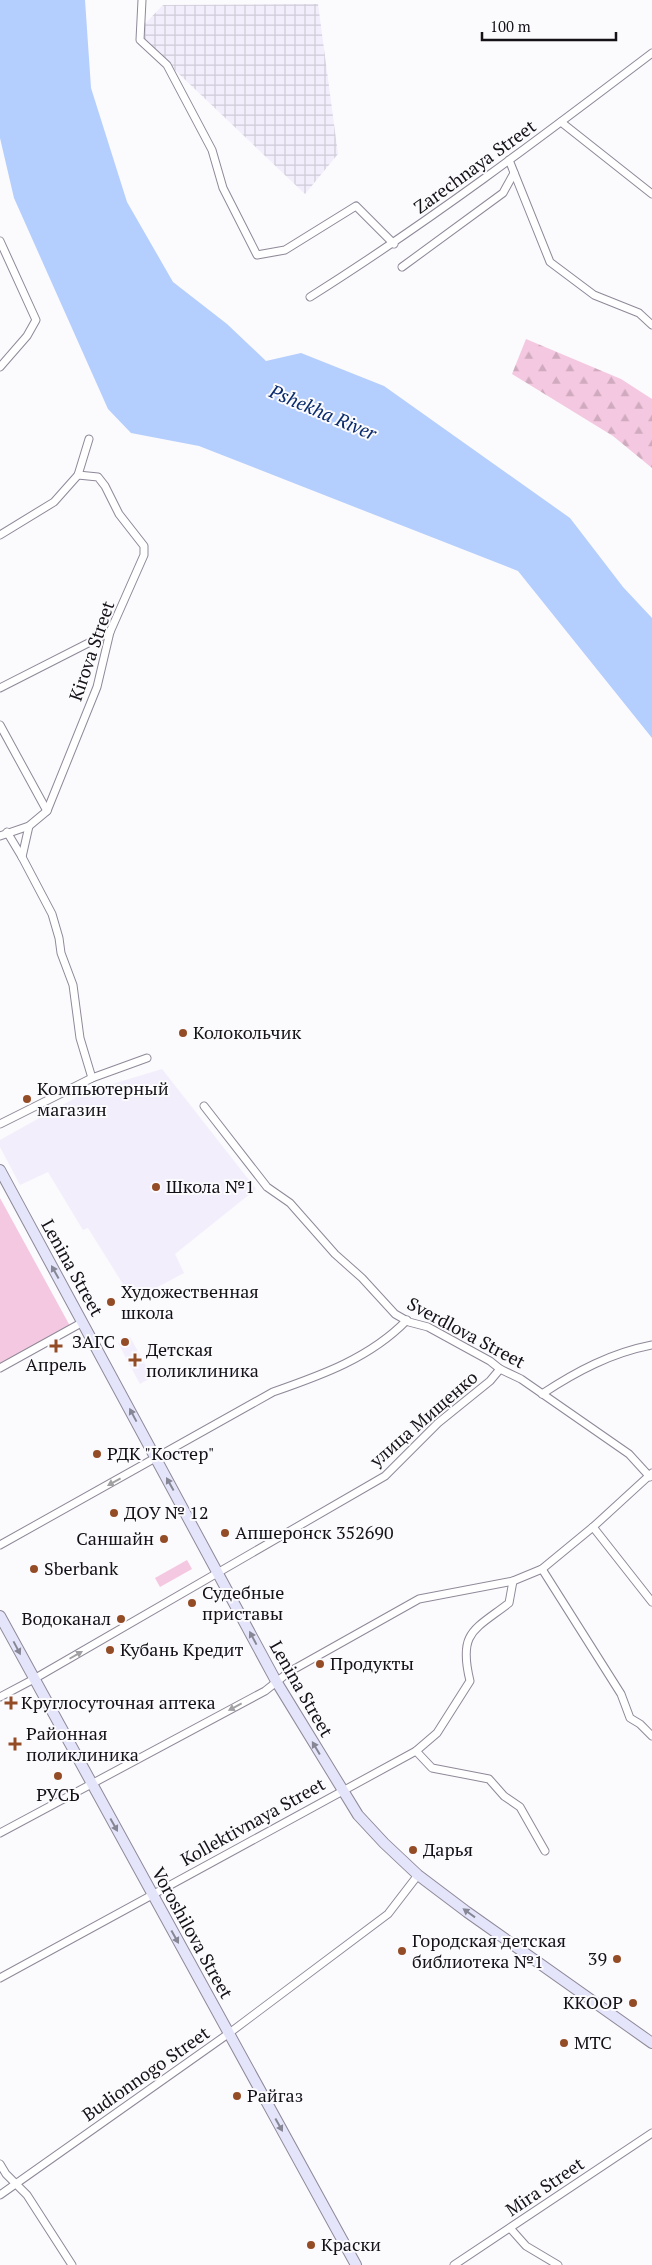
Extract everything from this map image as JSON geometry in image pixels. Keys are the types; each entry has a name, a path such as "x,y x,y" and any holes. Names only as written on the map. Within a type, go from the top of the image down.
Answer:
{"main road":[{"name":"Lenina Street","path":"0,1170 219,1572 276,1681 358,1815 384,1843 418,1874 467,1912 652,2042"},
{"name":"Voroshilova Street","path":"0,1616 356,2265"}],"street":[{"path":"142,0 140,40 167,65 212,150 223,188 257,254 285,250 356,206 394,244"},
{"name":"Zarechnaya Street","path":"310,297 394,244 652,53"},
{"path":"561,122 652,194"},
{"path":"509,160 550,262 594,294 639,313 652,325"},
{"path":"402,267 503,193 514,173"},
{"path":"0,241 36,320 27,336 0,367"},
{"path":"0,534 54,502 78,475 89,439"},
{"name":"Kirova Street","path":"47,812 97,687 110,632 144,555 144,546 119,514 105,486 98,477 78,475"},
{"path":"0,688 78,646 110,632"},
{"path":"0,725 47,812 29,826 3,834 22,856 52,914 61,954 74,985 80,1038 92,1078"},
{"path":"22,856 29,826"},
{"path":"0,1124 92,1078 147,1058"},
{"name":"Sverdlova Street","path":"204,1106 267,1187 290,1203 335,1254 362,1278 395,1314 406,1320 428,1327 490,1361 500,1369 521,1379 629,1454 651,1476"},
{"path":"0,1545 273,1392 322,1375 362,1356 391,1336 406,1320"},
{"path":"0,1368 83,1322"},
{"path":"542,1394 568,1377 624,1350 652,1345"},
{"name":"улица Мищенко","path":"0,1697 385,1476 438,1423 490,1381 500,1369"},
{"path":"0,1833 265,1691 276,1681 419,1599 513,1581 542,1570 651,1476"},
{"path":"593,1527 652,1602"},
{"path":"542,1570 621,1694 630,1718 640,1724 652,1736"},
{"name":"Kollektivnaya Street","path":"0,1978 341,1790 416,1751 437,1733 470,1681 465,1662 466,1645 474,1631 509,1603 513,1581"},
{"path":"416,1751 432,1768 489,1779 504,1796 520,1807 545,1851"},
{"name":"Budionnogo Street","path":"0,2196 228,2034 388,1914 418,1874"},
{"name":"Mira Street","path":"454,2265 652,2133"},
{"path":"0,2164 15,2184 27,2195 72,2265"},
{"path":"510,2228 526,2246 558,2265"}],"shaded area":[{"path":"318,4 338,154 305,194 136,33 163,5"},
{"name":"Школа №1","path":"162,1069 256,1189 175,1254 184,1273 133,1300 88,1228 83,1230 48,1172 20,1185 0,1147 0,1140 86,1092"},
{"name":"Детская поликлиника","path":"130,1337 152,1377 140,1384 118,1343"}],"green space":[{"path":"526,339 621,379 652,399 652,468 613,436 512,374"},
{"path":"0,1198 70,1326 0,1365"},
{"path":"187,1560 192,1569 160,1587 155,1578"}],"water":[{"name":"Pshekha River","path":"0,0 85,0 91,88 127,202 173,282 227,324 266,361 301,353 384,386 570,518 623,587 652,618 652,738 518,571 199,446 131,433 108,409 14,198 0,138"}],"place":[{"name":"Колокольчик","path":"183,1033"},
{"name":"Компьютерный магазин","path":"27,1099"},
{"name":"Школа №1","path":"156,1187"},
{"name":"Художественная школа","path":"111,1302"},
{"name":"ЗАГС","path":"125,1342"},
{"name":"Апрель","path":"56,1346"},
{"name":"Детская поликлиника","path":"135,1360"},
{"name":"РДК \"Костер\"","path":"97,1454"},
{"name":"ДОУ № 12","path":"114,1513"},
{"name":"Апшеронск 352690","path":"225,1533"},
{"name":"Саншайн","path":"164,1539"},
{"name":"Sberbank","path":"34,1569"},
{"name":"Судебные приставы","path":"192,1603"},
{"name":"Водоканал","path":"121,1619"},
{"name":"Кубань Кредит","path":"110,1650"},
{"name":"Продукты","path":"320,1664"},
{"name":"Круглосуточная аптека","path":"11,1703"},
{"name":"Районная поликлиника","path":"15,1744"},
{"name":"РУСЬ","path":"58,1776"},
{"name":"Дарья","path":"413,1850"},
{"name":"Городская детская библиотека №1","path":"402,1951"},
{"name":"39","path":"617,1959"},
{"name":"ККООР","path":"633,2003"},
{"name":"МТС","path":"564,2043"},
{"name":"Райгаз","path":"237,2096"},
{"name":"Краски","path":"311,2245"}]}
